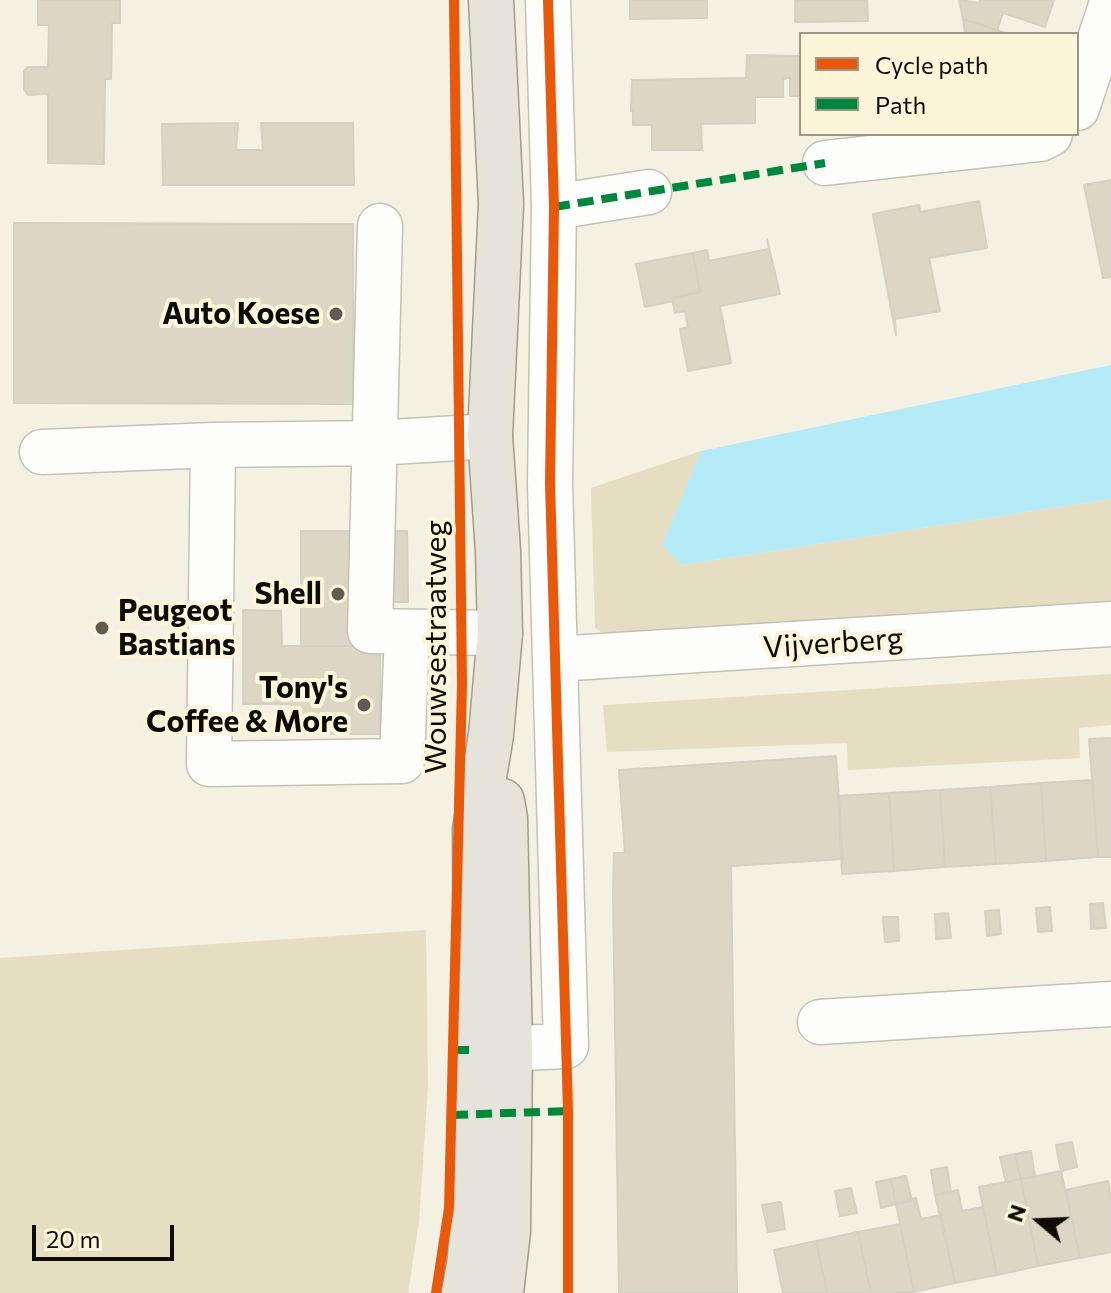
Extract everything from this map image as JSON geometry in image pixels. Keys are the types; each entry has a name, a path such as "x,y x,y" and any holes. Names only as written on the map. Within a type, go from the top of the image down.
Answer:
{"main road":[{"name":"Wouwsestraatweg","path":"491,0 501,204 490,436 500,633 491,735 505,818 493,1049 508,1231 501,1293"},
{"name":"Wouwsestraatweg","path":"464,1293 470,1259 477,1115 493,1049"}],"street":[{"path":"493,1049 566,1046 550,483 554,207 548,0"},
{"path":"1079,102 1111,6"},
{"path":"825,163 1046,136"},
{"path":"554,207 649,192"},
{"path":"380,226 370,631 500,633"},
{"path":"42,452 376,443 490,436"},
{"path":"213,445 209,764 402,761 407,632"},
{"name":"Vijverberg","path":"555,659 1111,624"},
{"path":"820,1022 1111,1004"}],"shaded area":[{"path":"701,451 663,544 682,565 1111,499 1111,607 612,639 595,628 591,488"},
{"path":"1111,674 1111,725 1079,728 1080,758 848,770 847,743 607,752 603,705"},
{"path":"426,930 428,1086 419,1222 408,1293 0,1293 0,958"}],"water":[{"path":"1111,365 1111,499 682,565 662,545 701,451"}],"building":[{"path":"38,0 120,0 120,23 112,23 111,79 105,79 104,164 48,163 48,94 28,95 24,90 24,71 28,67 48,67 49,25 38,25"},
{"path":"630,0 707,0 707,18 630,19"},
{"path":"795,0 867,0 868,21 795,22"},
{"path":"959,0 979,3 980,0 1054,0 1045,27 1003,13 997,30 963,19"},
{"path":"963,19 1002,32 965,32"},
{"path":"747,55 799,56 799,96 790,96 790,78 783,79 783,97 755,97 755,123 701,124 702,150 652,150 652,125 633,125 632,80 746,78"},
{"path":"238,123 236,150 263,150 261,123 353,123 354,185 163,185 162,124"},
{"path":"1111,180 1111,277 1103,278 1084,185"},
{"path":"979,201 987,248 929,258 940,311 895,319 896,335 873,214 919,205 920,212"},
{"path":"14,223 353,224 353,404 14,403"},
{"path":"767,239 780,294 720,306 731,363 688,371 680,329 688,327 685,311 675,313 672,298 700,292 693,253 707,250 709,261 769,249"},
{"path":"693,253 700,292 645,307 636,264"},
{"path":"301,531 407,531 408,602 382,602 382,646 301,646"},
{"path":"243,610 281,611 282,646 380,646 380,734 292,734 291,704 243,704"},
{"path":"1111,738 1111,857 1098,857 1089,739"},
{"path":"836,756 843,859 731,866 737,1293 619,1293 613,892 614,853 625,853 619,770"},
{"path":"1092,780 1098,857 1046,861 1041,783"},
{"path":"1041,783 1046,861 996,864 990,787"},
{"path":"990,787 996,864 945,867 940,790"},
{"path":"940,790 945,867 894,871 889,793"},
{"path":"889,793 894,871 842,874 838,796"},
{"path":"1103,903 1106,928 1091,929 1090,904"},
{"path":"1050,907 1052,931 1038,932 1036,908"},
{"path":"999,910 1001,934 987,936 985,911"},
{"path":"948,913 951,938 936,939 935,914"},
{"path":"883,917 898,917 899,941 885,942"},
{"path":"1072,1142 1077,1167 1061,1171 1056,1145"},
{"path":"1031,1151 1035,1177 1021,1179 1015,1154"},
{"path":"1015,1154 1021,1179 1006,1182 1000,1157"},
{"path":"947,1167 951,1193 935,1195 931,1170"},
{"path":"1061,1171 1080,1258 1038,1266 1021,1179"},
{"path":"906,1176 912,1201 896,1204 891,1179"},
{"path":"891,1179 896,1204 881,1208 876,1182"},
{"path":"1021,1179 1038,1266 997,1275 979,1187"},
{"path":"1108,1181 1111,1252 1080,1258 1066,1190"},
{"path":"851,1188 857,1213 840,1216 835,1191"},
{"path":"958,1190 962,1211 983,1207 997,1275 955,1283 935,1195"},
{"path":"916,1198 921,1219 941,1215 955,1283 914,1292 896,1204"},
{"path":"781,1202 785,1229 768,1232 762,1205"},
{"path":"900,1224 914,1292 871,1293 858,1232"},
{"path":"858,1232 871,1293 827,1293 816,1241"},
{"path":"816,1241 827,1293 783,1293 774,1250"}],"marked path":[{"path":"554,207 825,163"},
{"path":"453,1050 476,1050"},
{"path":"452,1115 568,1111"}],"cycle path":[{"path":"436,1293 449,1208 462,684 454,0"},
{"path":"548,0 554,207 550,483 568,1111 568,1293"}],"place":[{"name":"Auto Koese","path":"336,314"},
{"name":"Shell","path":"338,594"},
{"name":"Peugeot Bastians","path":"102,628"},
{"name":"Tony's Coffee & More","path":"364,705"}]}
